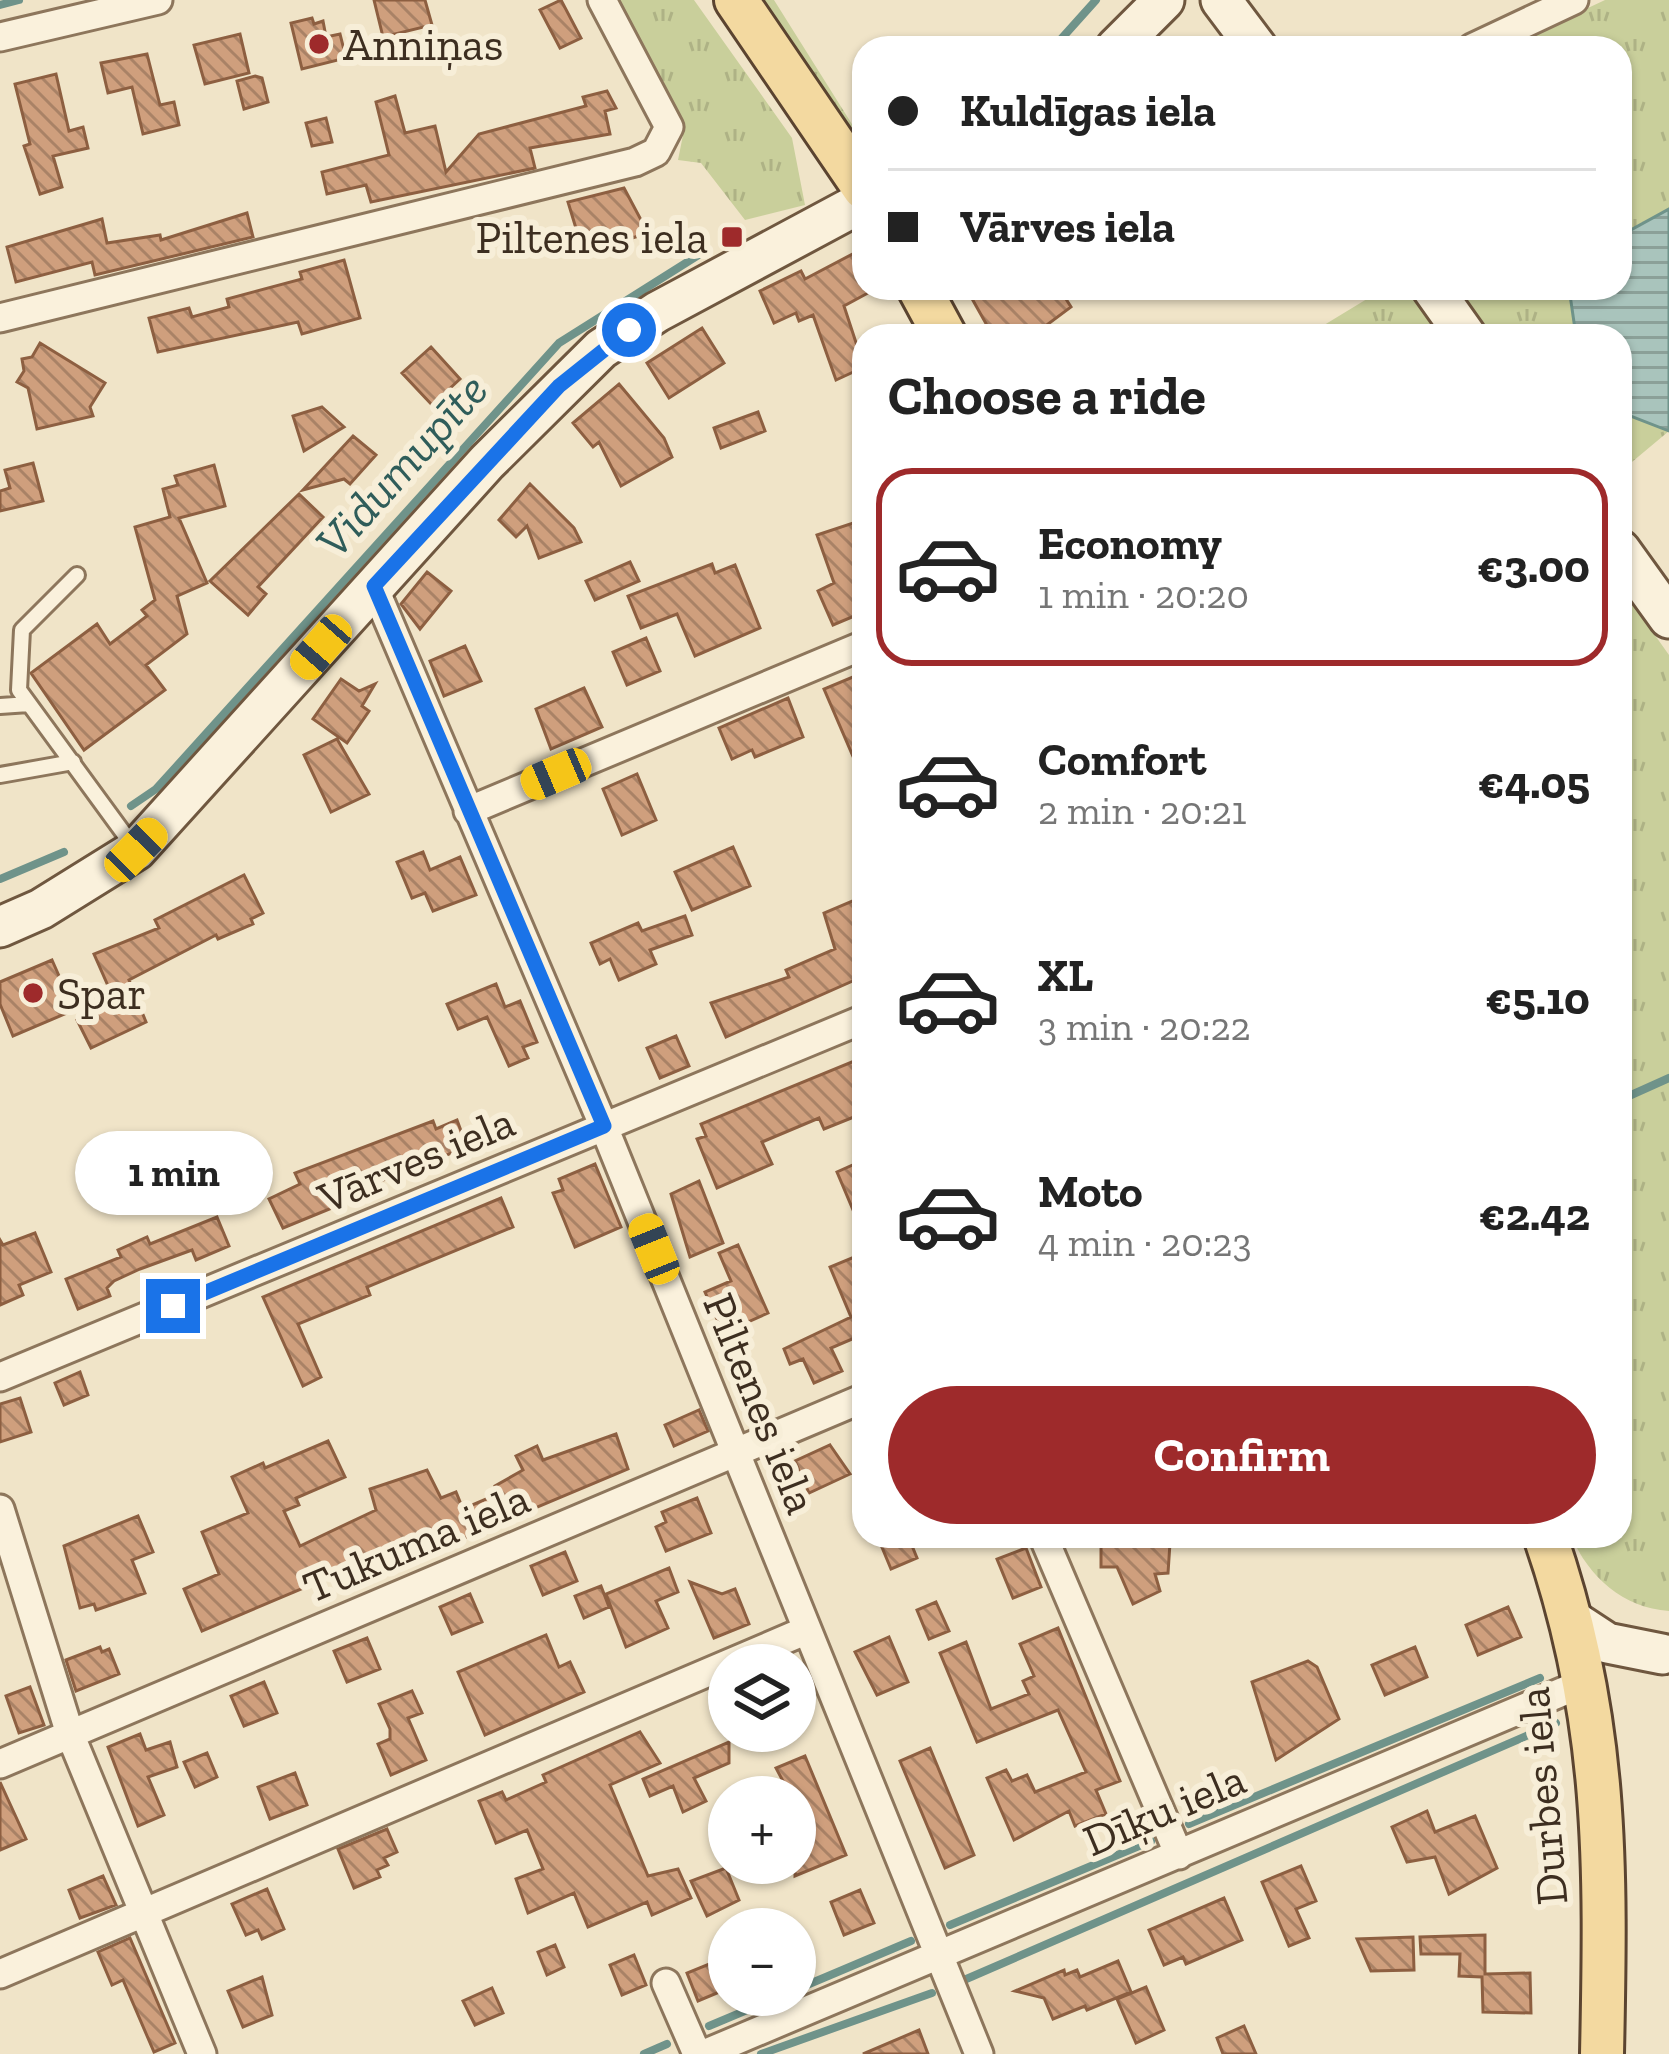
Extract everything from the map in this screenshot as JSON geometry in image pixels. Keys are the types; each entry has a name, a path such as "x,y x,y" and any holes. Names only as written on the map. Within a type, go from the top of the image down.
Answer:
{"main road":[{"path":"736,0 852,170"},
{"name":"Durbes iela","path":"1549,1548 1588,1681 1602,1813 1602,2054"}],"street":[{"path":"0,37 158,0"},
{"path":"0,318 612,167 656,152 669,127 602,0"},
{"path":"1128,36 1164,0"},
{"path":"1221,0 1248,36"},
{"path":"1498,36 1574,0"},
{"path":"0,927 41,910 136,850 544,401 601,349 657,311 852,207"},
{"path":"1632,567 1669,618"},
{"name":"Piltenes iela","path":"374,586 604,1126 979,2054"},
{"path":"468,811 852,650"},
{"name":"Vārves iela","path":"0,1377 852,1023"},
{"name":"Tukuma iela","path":"0,1764 852,1403"},
{"path":"0,1509 70,1734 202,2054"},
{"path":"1048,1548 1179,1855"},
{"name":"Dīķu iela","path":"1571,1620 1607,1643 1665,1653"},
{"path":"0,1974 807,1630"},
{"name":"Dīķu iela","path":"700,2054 1588,1681 1665,1653"},
{"path":"666,1984 700,2054"}],"lane":[{"path":"77,575 22,630 19,690 136,850"},
{"path":"0,706 29,704"},
{"path":"0,775 73,762"}],"green space":[{"path":"611,0 694,0 792,138 805,205 745,220 701,163 678,160 683,135"},
{"path":"751,0 774,0 852,124 852,136"},
{"path":"1605,0 1669,0 1669,209 1632,229 1632,36 1528,36"},
{"path":"1365,300 1416,300 1432,324 1326,324"},
{"path":"1466,300 1571,300 1574,324 1482,324"},
{"path":"1632,417 1669,431 1632,462"},
{"path":"1632,603 1669,655 1669,1611 1623,1597 1598,1577 1578,1551 1632,1548"}],"water":[{"path":"1669,209 1669,431 1632,417 1632,324 1574,324 1571,300 1632,300 1632,229"}],"building":[{"path":"374,0 425,0 432,25 383,37"},
{"path":"561,0 581,38 560,48 540,10"},
{"name":"Anniņas","path":"312,18 314,24 323,21 326,37 340,34 346,58 302,69 291,23"},
{"path":"240,34 249,73 205,84 194,45"},
{"path":"147,54 160,105 174,102 179,125 143,134 132,87 108,93 101,63"},
{"path":"56,74 69,131 83,127 88,148 53,156 62,187 40,194 24,146 30,144 15,84"},
{"path":"262,78 268,102 244,109 237,81"},
{"path":"607,91 616,108 605,111 610,134 530,148 535,168 371,202 366,185 327,194 322,172 389,155 376,102 395,96 405,133 435,126 446,172 479,134 586,106 583,97"},
{"path":"326,118 332,142 312,146 306,123"},
{"path":"624,188 648,233 607,246 600,229 578,235 568,202"},
{"path":"247,213 253,237 95,275 92,262 16,282 7,247 102,219 107,243 160,235 161,240"},
{"path":"852,254 855,300 844,306 852,330 852,373 836,380 813,315 799,321 796,313 774,323 760,291 801,271 805,279"},
{"path":"344,260 360,318 302,334 298,322 158,352 149,318 189,308 192,317 229,307 227,299 302,279 300,272"},
{"path":"973,300 1067,300 1071,307 1048,324 986,324"},
{"path":"702,328 724,363 669,398 647,363"},
{"path":"40,343 105,383 90,407 93,416 37,429 28,388 17,382 24,371 22,359 32,357"},
{"path":"431,347 460,379 432,405 402,373"},
{"path":"619,384 664,438 672,457 621,486 599,442 593,447 573,423"},
{"path":"322,407 344,427 304,451 293,416"},
{"path":"758,412 765,431 721,448 714,428"},
{"path":"353,436 376,455 350,484 344,479 303,490"},
{"path":"33,463 43,501 0,511 0,491 10,488 5,470"},
{"path":"214,465 225,506 179,518 207,583 177,596 187,634 146,665 165,690 84,750 31,673 97,624 110,644 147,616 142,610 155,600 135,527 170,517 163,489 178,485 175,476"},
{"path":"530,484 574,528 581,542 539,558 527,526 516,537 499,520"},
{"path":"299,494 323,517 258,587 266,594 248,615 210,581"},
{"path":"852,523 852,617 833,625 818,591 834,583 817,535"},
{"path":"630,562 639,581 595,600 586,581"},
{"path":"712,564 715,573 735,565 760,628 695,656 677,614 641,628 628,596"},
{"path":"427,572 451,591 420,629 401,604"},
{"path":"646,638 660,671 627,685 613,652"},
{"path":"465,646 481,681 444,696 430,661"},
{"path":"852,677 852,754 824,689"},
{"path":"341,679 359,691 375,684 362,706 369,711 347,743 313,719"},
{"path":"584,688 602,727 551,749 536,709"},
{"path":"788,698 803,737 755,757 752,750 732,759 719,728"},
{"path":"337,739 369,794 331,812 304,755"},
{"path":"637,774 656,820 622,835 603,789"},
{"path":"733,847 750,886 692,910 675,872"},
{"path":"423,852 430,870 460,857 476,895 433,911 425,893 412,898 397,862"},
{"path":"244,875 263,913 251,919 253,924 218,939 216,935 129,980 146,1022 91,1048 77,1020 116,1004 94,954 159,928 155,920"},
{"path":"852,901 852,981 726,1037 711,1003 789,977 786,970 835,949 824,913"},
{"path":"685,916 692,935 650,950 656,964 619,980 610,959 600,964 591,943 638,923 642,931"},
{"name":"Spar","path":"52,960 74,1010 13,1036 0,1004 0,982"},
{"path":"496,984 505,1007 520,1001 537,1042 523,1047 528,1058 509,1066 487,1017 458,1029 447,1004"},
{"path":"676,1036 689,1066 660,1078 647,1048"},
{"path":"852,1062 852,1118 824,1129 819,1118 762,1142 772,1164 717,1188 697,1139 706,1136 701,1124"},
{"path":"457,1120 464,1139 454,1143 457,1151 373,1184 376,1190 283,1228 269,1199 300,1184 295,1173 433,1121 436,1129"},
{"path":"595,1164 621,1227 575,1247 553,1193 563,1190 559,1179"},
{"path":"852,1165 852,1208 837,1172"},
{"path":"699,1181 723,1243 690,1257 671,1194"},
{"path":"501,1198 513,1227 367,1287 370,1295 298,1324 321,1377 303,1386 263,1297"},
{"path":"217,1217 229,1246 196,1260 192,1250 140,1269 114,1281 107,1288 110,1296 78,1309 66,1279 121,1257 118,1250 147,1237 150,1244"},
{"path":"35,1233 51,1272 19,1285 23,1295 0,1305 0,1240 3,1245"},
{"path":"738,1245 768,1313 723,1333 705,1292 731,1281 719,1253"},
{"path":"852,1258 852,1339 831,1348 842,1371 814,1383 803,1359 790,1364 784,1349 851,1317 830,1267"},
{"path":"80,1372 88,1395 64,1405 55,1383"},
{"path":"20,1398 31,1432 0,1442 0,1404"},
{"path":"699,1410 708,1431 674,1446 665,1425"},
{"path":"616,1434 628,1469 459,1540 457,1536 395,1562 391,1551 202,1631 184,1589 219,1574 202,1532 248,1513 232,1477 263,1463 265,1468 328,1441 345,1477 296,1498 299,1505 284,1511 300,1546 376,1510 370,1489 427,1470 441,1498 456,1492 463,1509 498,1494 495,1486 523,1470 516,1456 537,1446 543,1460"},
{"path":"830,1445 850,1474 809,1493 795,1461"},
{"path":"697,1498 711,1533 666,1551 656,1527 666,1522 662,1512"},
{"path":"138,1516 153,1552 132,1560 145,1593 96,1610 94,1604 80,1608 64,1546"},
{"path":"882,1548 913,1548 917,1558 891,1569"},
{"path":"1026,1548 1041,1587 1013,1598 997,1559"},
{"path":"1101,1548 1170,1548 1168,1573 1155,1574 1160,1591 1133,1604 1117,1567 1101,1567"},
{"path":"565,1552 577,1581 543,1595 531,1566"},
{"path":"669,1568 678,1592 656,1601 668,1628 626,1647 606,1594"},
{"path":"690,1582 722,1594 735,1589 749,1624 714,1638"},
{"path":"601,1586 609,1607 584,1618 575,1596"},
{"path":"470,1594 482,1622 452,1634 440,1607"},
{"path":"936,1602 949,1631 929,1639 917,1610"},
{"path":"1508,1607 1521,1637 1478,1655 1466,1625"},
{"path":"1058,1628 1120,1781 1096,1790 1106,1814 1075,1826 1069,1811 1014,1840 987,1778 1006,1770 1012,1781 1027,1775 1035,1792 1086,1772 1058,1710 977,1742 940,1653 966,1642 991,1709 1029,1694 1023,1681 1034,1676 1020,1644"},
{"path":"546,1635 559,1667 570,1662 584,1692 485,1735 458,1672"},
{"path":"889,1637 908,1682 877,1695 855,1652"},
{"path":"367,1638 380,1669 347,1682 334,1651"},
{"path":"100,1647 102,1652 109,1649 119,1674 76,1691 66,1660"},
{"path":"1415,1647 1427,1677 1385,1695 1372,1665"},
{"path":"1308,1661 1317,1667 1339,1719 1276,1760 1252,1682"},
{"path":"264,1682 277,1713 244,1726 231,1696"},
{"path":"30,1687 44,1725 19,1733 6,1696"},
{"path":"412,1691 422,1713 408,1718 426,1760 391,1775 378,1744 390,1739 379,1704"},
{"path":"640,1732 660,1763 610,1785 648,1876 678,1869 691,1898 652,1915 647,1902 588,1927 574,1893 528,1913 516,1879 543,1869 527,1830 496,1843 479,1801 502,1792 506,1800 546,1782 543,1775"},
{"path":"140,1734 146,1750 170,1742 177,1767 148,1777 164,1815 138,1826 108,1747"},
{"path":"930,1748 974,1855 945,1868 900,1761"},
{"path":"708,1751 729,1752 729,1763 694,1778 706,1801 683,1812 673,1786 650,1796 643,1779"},
{"path":"207,1753 217,1777 195,1787 184,1762"},
{"path":"805,1756 813,1776 780,1776 776,1768"},
{"path":"295,1773 307,1805 270,1819 258,1787"},
{"path":"0,1782 26,1839 0,1850"},
{"path":"816,1783 846,1855 816,1867"},
{"path":"1427,1811 1435,1832 1475,1816 1497,1868 1449,1894 1435,1857 1407,1862 1392,1827"},
{"path":"387,1829 397,1852 384,1858 388,1865 377,1870 380,1877 354,1888 338,1849"},
{"path":"1301,1866 1316,1901 1296,1909 1309,1938 1289,1946 1262,1882"},
{"path":"708,1875 708,1884 732,1884 739,1900 723,1908 708,1908 707,1916 691,1881"},
{"path":"103,1876 116,1905 80,1918 69,1890"},
{"path":"267,1889 284,1929 262,1939 258,1930 246,1935 232,1904"},
{"path":"860,1890 874,1923 844,1935 831,1902"},
{"path":"1224,1898 1242,1940 1186,1964 1183,1957 1164,1965 1149,1930"},
{"path":"1485,1935 1485,1974 1530,1973 1531,2013 1483,2012 1482,1977 1459,1976 1460,1954 1421,1954 1420,1937"},
{"path":"1413,1937 1414,1970 1371,1971 1357,1939"},
{"path":"130,1938 175,2043 154,2052 123,1980 112,1985 98,1952"},
{"path":"555,1945 564,1967 547,1975 538,1952"},
{"path":"634,1955 646,1985 622,1995 610,1965"},
{"path":"1118,1961 1131,1992 1087,2010 1085,2006 1053,2019 1044,1998 1015,1991 1064,1970 1065,1975 1077,1970 1080,1977"},
{"path":"708,1964 708,1997 698,2001 687,1973"},
{"path":"262,1977 272,2015 243,2027 228,1991"},
{"path":"1146,1987 1164,2030 1136,2043 1117,1999"},
{"path":"492,1988 503,2013 475,2025 463,2001"},
{"path":"1244,2026 1256,2054 1223,2054 1217,2038"},
{"path":"919,2030 928,2054 863,2054"}],"waterway":[{"path":"0,5 19,0"},
{"name":"Vidumupīte","path":"1064,36 1096,0"},
{"name":"Vidumupīte","path":"131,806 156,789 559,343 700,254"},
{"name":"Vidumupīte","path":"0,879 64,852"},
{"path":"1632,1095 1669,1078"},
{"path":"1189,1824 1540,1678"},
{"path":"964,1980 1556,1723"},
{"path":"950,1925 1151,1841"},
{"path":"816,1981 911,1941"},
{"path":"761,2054 932,1993"},
{"path":"709,2026 733,2016"},
{"path":"644,2054 667,2044"}],"place":[{"name":"Anniņas","path":"319,44"},
{"name":"Piltenes iela","path":"732,237"},
{"name":"Spar","path":"33,993"}],"route":[{"path":"173,1306 604,1126 374,586 559,386 629,330"}]}
